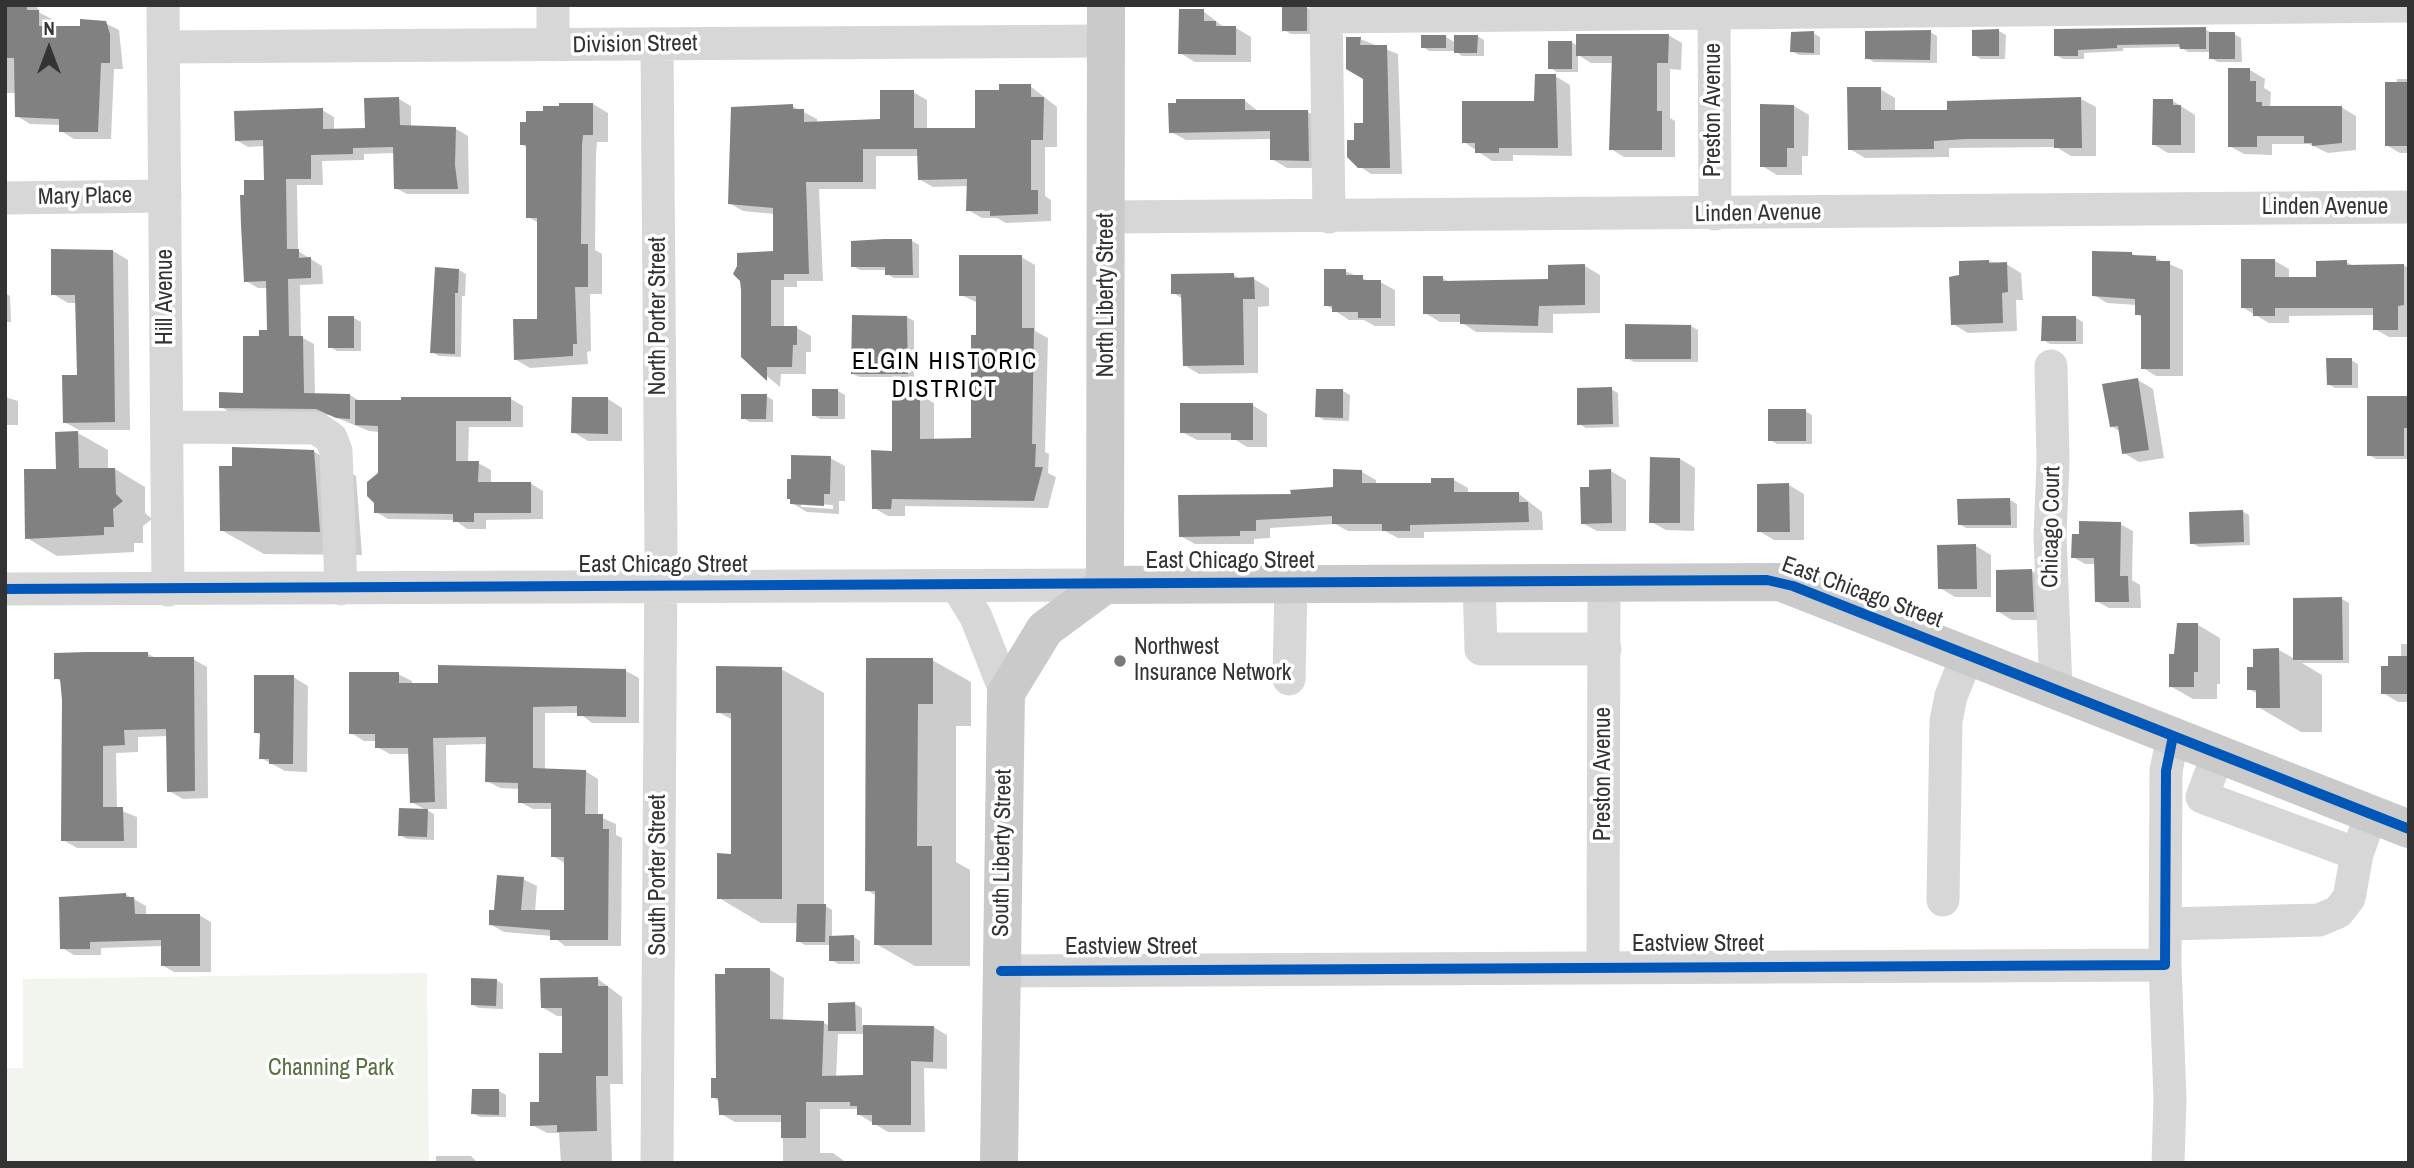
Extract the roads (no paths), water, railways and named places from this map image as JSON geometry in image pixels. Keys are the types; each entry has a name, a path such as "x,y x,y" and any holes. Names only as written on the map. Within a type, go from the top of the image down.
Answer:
{"main road":[{"name":"North Liberty Street","path":"1105,585 1106,23"},
{"name":"East Chicago Street","path":"1105,585 1780,582 2409,829"},
{"name":"South Liberty Street","path":"999,1163 1006,693 1026,655 1045,629 1105,585"}],"street":[{"name":"Hill Avenue","path":"163,5 168,590"},
{"path":"553,5 553,45"},
{"path":"1329,217 1326,11 2409,6"},
{"name":"Preston Avenue","path":"1714,8 1715,214"},
{"name":"Division Street","path":"164,47 657,44 1106,23"},
{"name":"North Porter Street","path":"657,44 661,588"},
{"name":"Mary Place","path":"5,198 165,196"},
{"name":"Linden Avenue","path":"1107,217 2409,207"},
{"name":"Chicago Court","path":"2051,366 2053,461 2049,536 2056,689"},
{"path":"167,427 316,428 331,439 336,451 341,589"},
{"name":"Preston Avenue","path":"1603,966 1604,581"},
{"path":"1479,582 1481,649 1605,649"},
{"path":"1289,679 1291,583"},
{"name":"East Chicago Street","path":"5,589 1105,585"},
{"path":"957,586 976,617 1006,693"},
{"name":"South Porter Street","path":"657,1163 661,588"},
{"path":"1943,900 1946,721 1951,696 1968,654"},
{"path":"2168,1163 2170,1099 2165,965 2168,924 2165,791 2173,736"},
{"path":"2202,797 2218,754"},
{"path":"2165,791 2202,797 2357,854"},
{"path":"2168,924 2319,920 2338,912 2349,898 2357,854 2371,815"},
{"name":"Eastview Street","path":"1001,971 2165,965"}],"place":[{"name":"Northwest Insurance Network","path":"1120,661"}],"district":[{"name":"ELGIN HISTORIC DISTRICT","path":"945,377"}],"park label":[{"name":"Channing Park","path":"331,1069"}]}
